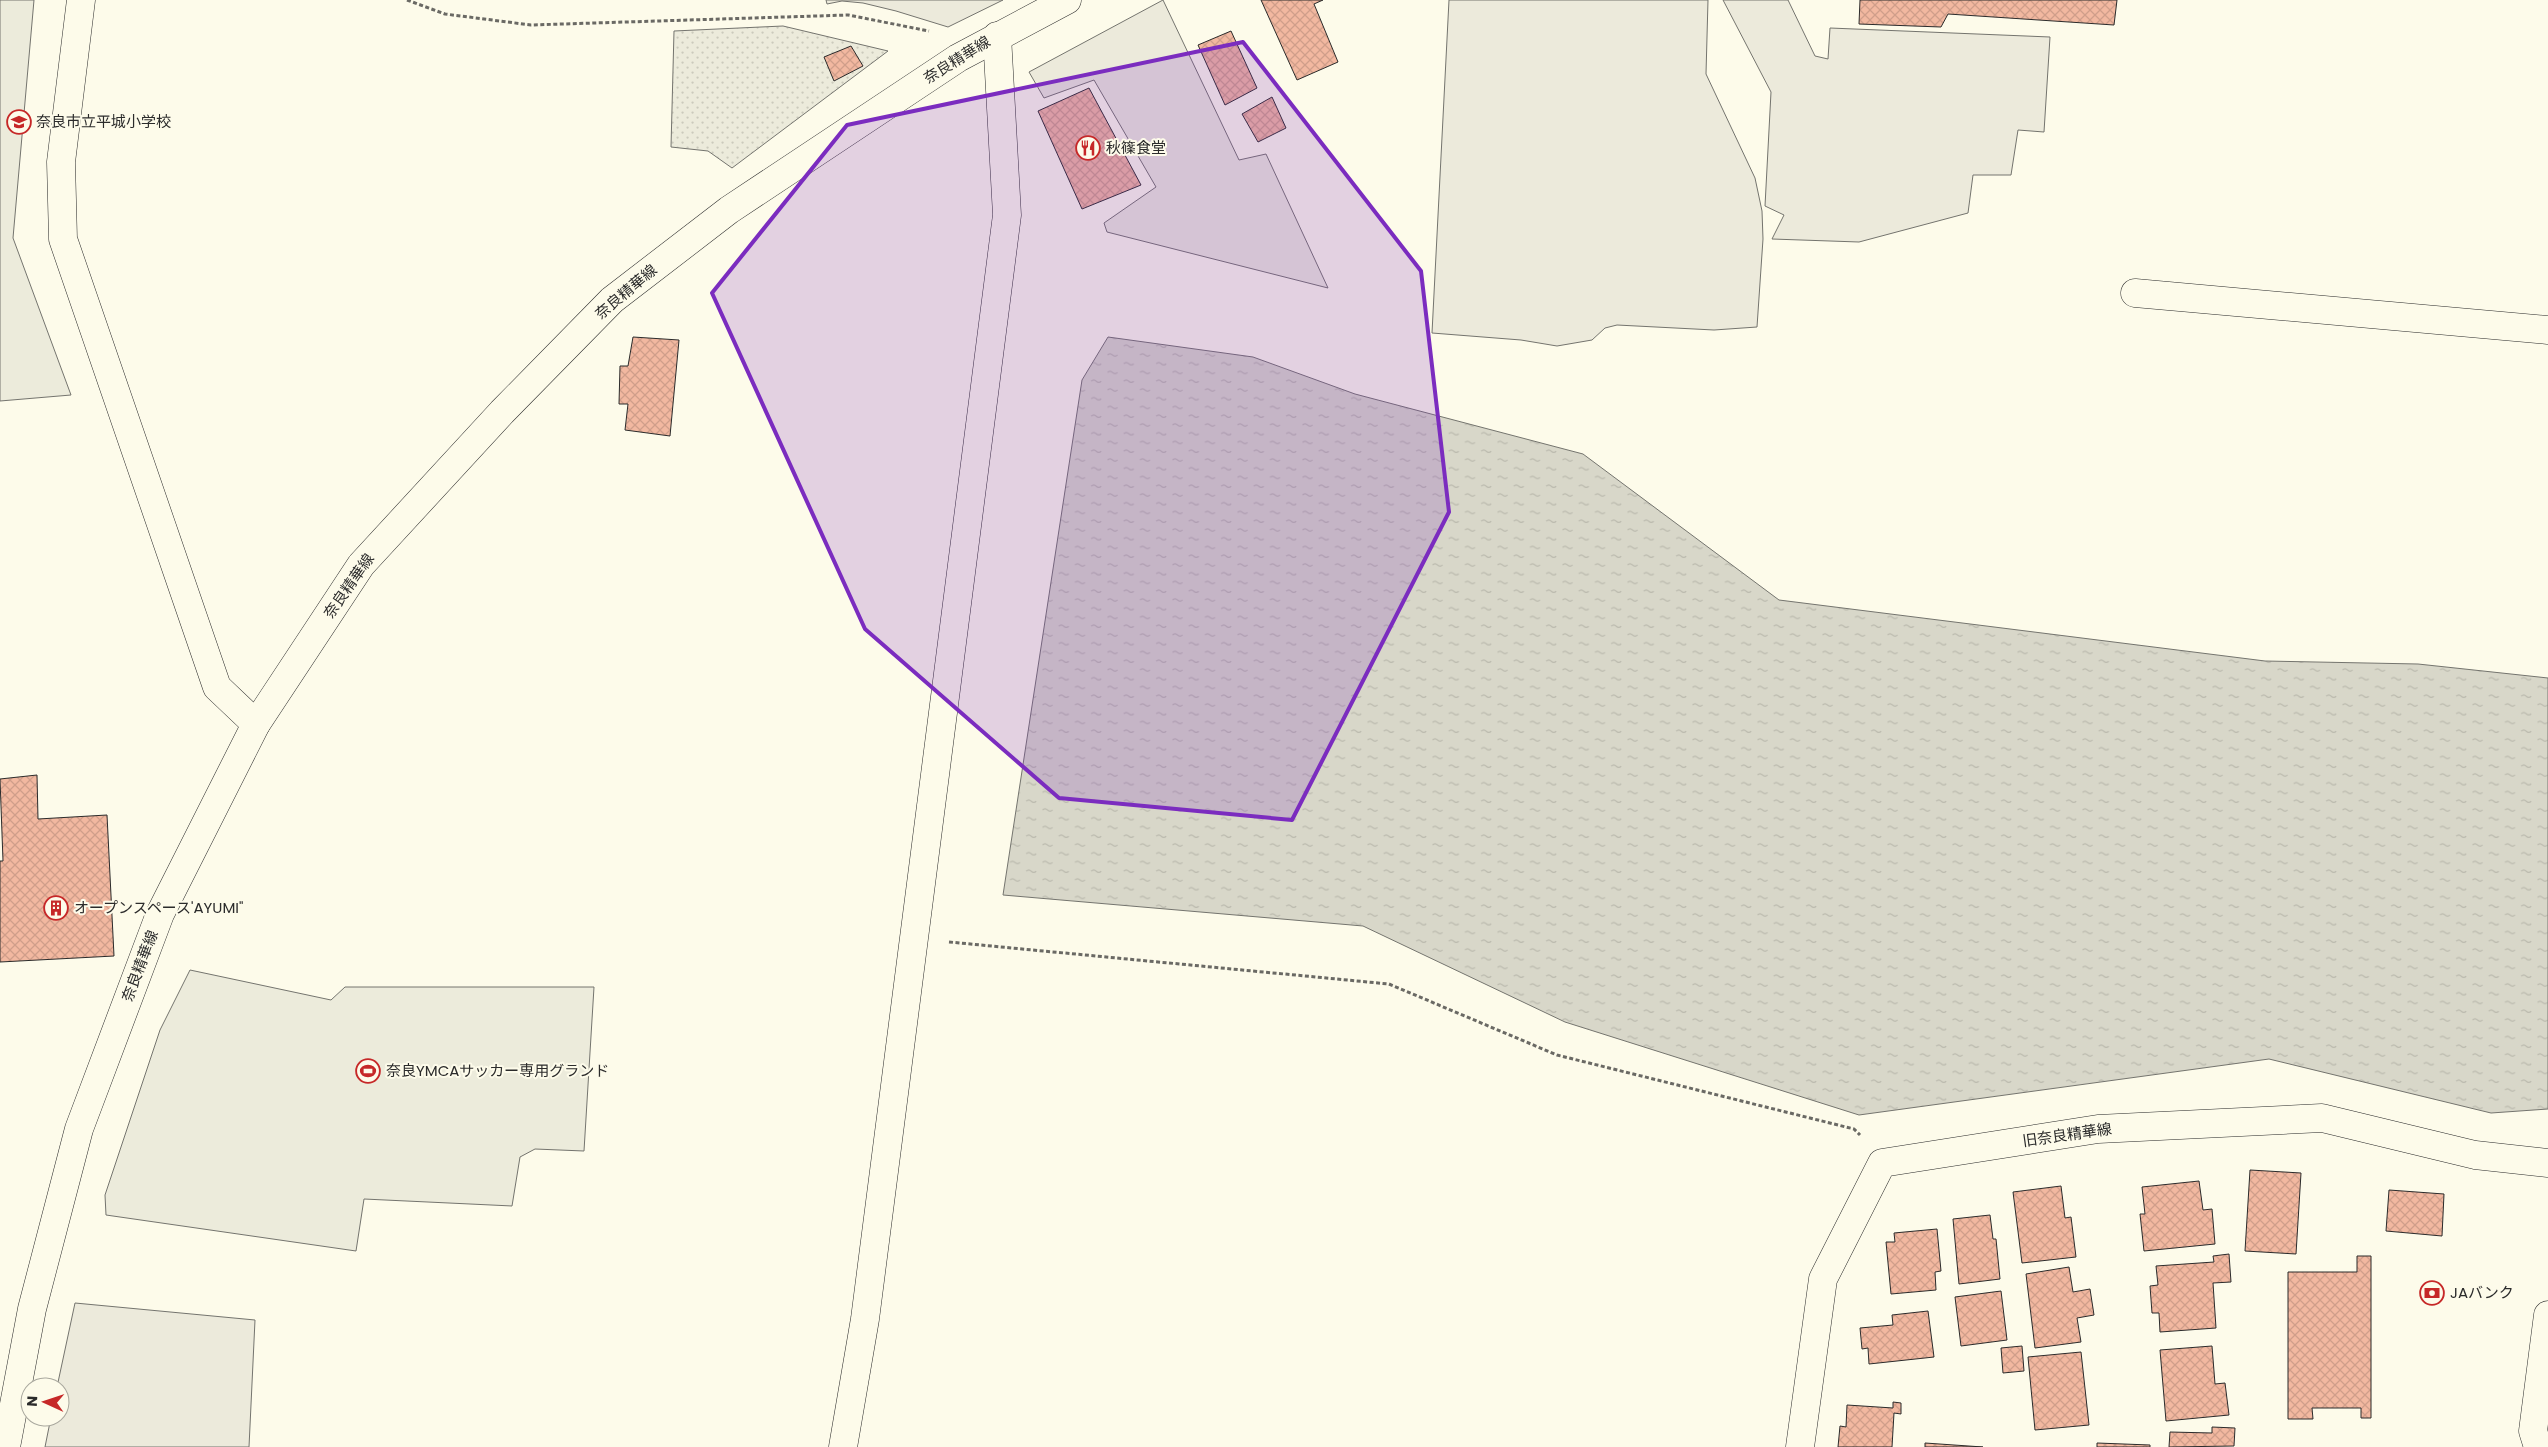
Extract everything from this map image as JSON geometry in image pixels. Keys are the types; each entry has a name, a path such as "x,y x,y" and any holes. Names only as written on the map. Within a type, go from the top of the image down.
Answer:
{"street":[{"path":"81,0 61,162 63,239 217,687 256,724"},
{"name":"奈良精華線","path":"6,1447 32,1309 79,1129 160,914 256,724 361,565 502,412 612,300 729,210 958,58 1067,0"},
{"path":"844,1447 865,1319 1007,215 997,36"},
{"path":"2135,292 2548,330"},
{"name":"旧奈良精華線","path":"1882,1162 2098,1129 2322,1118 2475,1155 2548,1163"},
{"path":"1800,1447 1823,1279 1882,1162"},
{"path":"2538,1447 2533,1431 2548,1314"}],"path":[{"path":"407,0 445,14 531,25 848,15 929,31"},
{"path":"914,938 1389,984 1557,1055 1854,1129 1882,1162"}],"highlighted area":[{"path":"1243,42 1421,271 1449,512 1292,820 1059,798 865,629 712,293 847,125"}],"shaded area":[{"name":"奈良市立平城小学校","path":"0,0 34,0 13,238 71,395 0,401"},
{"path":"826,0 1003,0 948,27 863,3 842,1 827,4"},
{"path":"1163,0 1239,160 1266,154 1328,288 1107,232 1104,223 1156,187 1094,80 1044,98 1029,72"},
{"path":"1449,0 1708,0 1706,74 1755,178 1762,211 1763,239 1757,327 1714,330 1617,325 1605,328 1592,340 1557,346 1521,340 1432,333"},
{"path":"1723,0 1788,0 1815,56 1828,59 1830,28 2050,37 2044,132 2018,130 2011,175 1973,175 1968,213 1859,242 1772,239 1784,215 1765,206 1771,92"},
{"path":"783,26 888,51 732,168 708,151 671,147 674,31"},
{"name":"奈良YMCAサッカー専用グランド","path":"190,970 331,1000 345,987 594,987 584,1151 535,1149 520,1157 512,1206 364,1199 356,1251 106,1215 105,1195 160,1030"},
{"path":"75,1303 255,1320 249,1447 45,1447 49,1427 70,1427 70,1377 59,1377"}],"water":[{"path":"1108,337 1253,357 1355,394 1583,454 1779,600 2265,661 2418,664 2548,678 2548,1109 2491,1113 2269,1059 1859,1115 1565,1022 1363,926 1003,895 1082,380"}],"building":[{"path":"1261,0 1323,0 1314,4 1338,62 1297,80"},
{"path":"1860,0 2117,0 2114,25 1948,14 1941,27 1859,24"},
{"path":"1231,31 1257,88 1225,105 1198,45"},
{"path":"851,46 863,66 834,81 824,57"},
{"name":"秋篠食堂","path":"1089,88 1141,185 1082,209 1038,111"},
{"path":"1272,97 1286,128 1258,142 1242,114"},
{"path":"633,337 679,340 670,436 625,430 628,404 619,404 620,366 628,366"},
{"name":"オープンスペース'AYUMI\"","path":"37,775 38,819 107,815 114,956 0,962 0,861 3,861 0,779"},
{"path":"2250,1170 2301,1173 2296,1254 2245,1251"},
{"path":"2199,1181 2203,1210 2212,1209 2215,1244 2144,1251 2140,1214 2145,1214 2142,1187"},
{"path":"2061,1186 2065,1218 2071,1217 2076,1257 2022,1263 2013,1192"},
{"path":"2389,1190 2444,1194 2442,1236 2386,1231"},
{"path":"1990,1215 1993,1239 1996,1239 2000,1279 1959,1284 1953,1219"},
{"path":"1937,1229 1941,1271 1935,1272 1936,1290 1891,1294 1886,1242 1895,1242 1894,1233"},
{"path":"2229,1254 2231,1282 2213,1283 2216,1328 2160,1332 2159,1313 2152,1313 2150,1286 2158,1285 2156,1266 2214,1262 2213,1256"},
{"path":"2357,1256 2371,1256 2371,1418 2361,1418 2361,1408 2312,1408 2313,1419 2288,1419 2288,1272 2357,1272"},
{"path":"2069,1267 2073,1292 2090,1289 2094,1315 2077,1318 2081,1342 2035,1348 2026,1274"},
{"path":"2001,1291 2007,1340 1961,1346 1955,1297"},
{"path":"1928,1311 1934,1357 1869,1364 1868,1348 1862,1349 1860,1328 1893,1325 1892,1315"},
{"path":"2022,1346 2024,1371 2003,1373 2001,1348"},
{"path":"2212,1346 2215,1384 2225,1383 2229,1415 2166,1421 2160,1350"},
{"path":"2081,1352 2089,1425 2035,1430 2028,1357"},
{"path":"1893,1402 1901,1403 1901,1414 1894,1413 1892,1447 1838,1447 1840,1426 1846,1427 1847,1405 1893,1408"},
{"path":"2212,1427 2235,1428 2234,1446 2169,1447 2170,1432 2212,1433"},
{"path":"1925,1443 1983,1447 1925,1447"},
{"path":"2097,1443 2150,1445 2150,1447 2097,1447"}],"place":[{"name":"奈良市立平城小学校","path":"19,122"},
{"name":"秋篠食堂","path":"1088,148"},
{"name":"オープンスペース'AYUMI\"","path":"56,908"},
{"name":"奈良YMCAサッカー専用グランド","path":"368,1071"},
{"name":"JAバンク","path":"2432,1293"}]}
